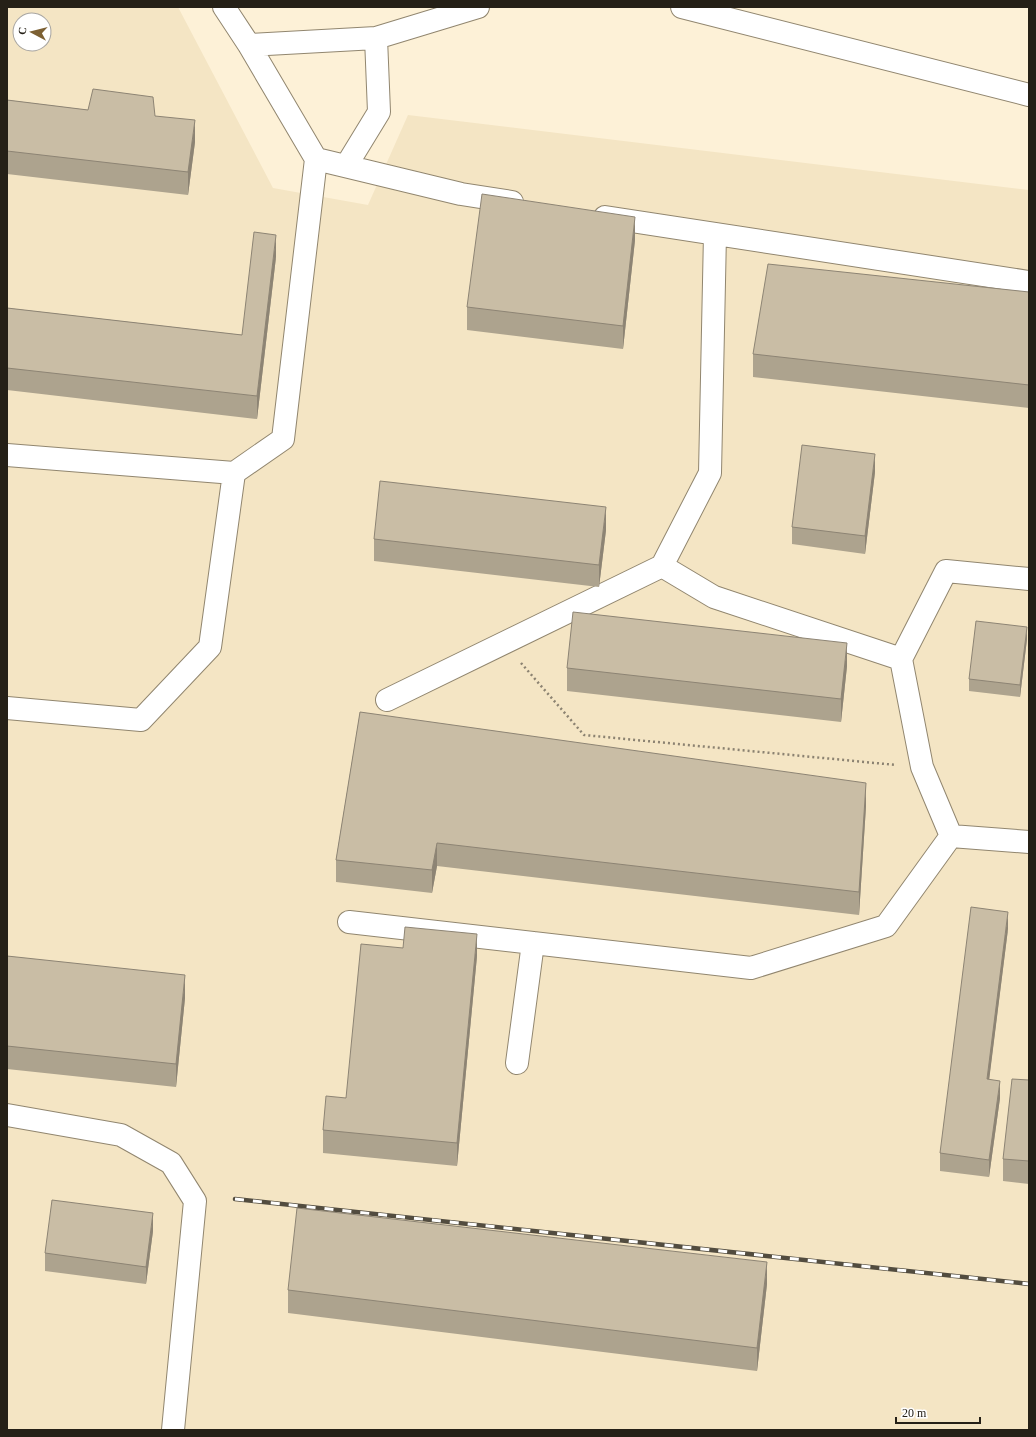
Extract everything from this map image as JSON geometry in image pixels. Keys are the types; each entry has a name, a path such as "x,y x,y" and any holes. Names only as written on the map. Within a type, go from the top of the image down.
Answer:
{"street":[{"path":"7,455 234,473 283,439 316,159 249,45 224,7"},
{"path":"249,45 376,38 478,7"},
{"path":"682,7 1029,95"},
{"path":"346,166 379,112 376,38"},
{"path":"316,159 461,194 530,205"},
{"path":"584,213 1029,282"},
{"path":"387,700 662,566 710,473 715,234"},
{"path":"7,708 141,720 210,647 234,473"},
{"path":"662,566 714,597 901,659"},
{"path":"951,836 922,768 901,659 946,571 1029,579"},
{"path":"951,836 1029,842"},
{"path":"349,922 751,968 886,926 951,836"},
{"path":"517,1063 533,943"},
{"path":"7,1115 121,1135 172,1163 195,1201 173,1430"}],"path":[{"path":"504,643 584,735 922,768"}],"shaded area":[{"path":"7,7 178,7 273,188 368,205 408,115 1029,190 1029,1430 7,1430"}],"building":[{"path":"93,89 153,97 155,116 195,120 188,172 7,151 7,100 88,110"},
{"path":"482,194 635,217 623,326 467,307"},
{"path":"254,232 276,235 257,396 7,368 7,308 242,335"},
{"path":"768,264 1029,292 1029,385 753,354"},
{"path":"802,445 875,454 865,536 792,527"},
{"path":"380,481 606,507 599,565 374,539"},
{"path":"573,612 847,643 841,699 567,668"},
{"path":"976,621 1027,627 1020,685 969,679"},
{"path":"360,712 866,783 859,892 437,843 432,870 336,860"},
{"path":"971,907 1008,912 987,1079 1000,1081 989,1160 940,1153"},
{"path":"405,927 477,934 457,1143 323,1130 326,1096 346,1098 361,944 403,948"},
{"path":"7,956 185,975 176,1064 7,1046"},
{"path":"1012,1079 1029,1080 1029,1161 1003,1159"},
{"path":"52,1200 153,1213 146,1267 45,1253"},
{"path":"297,1208 767,1262 757,1348 288,1290"}],"railway":[{"path":"235,1199 1029,1284"}]}
